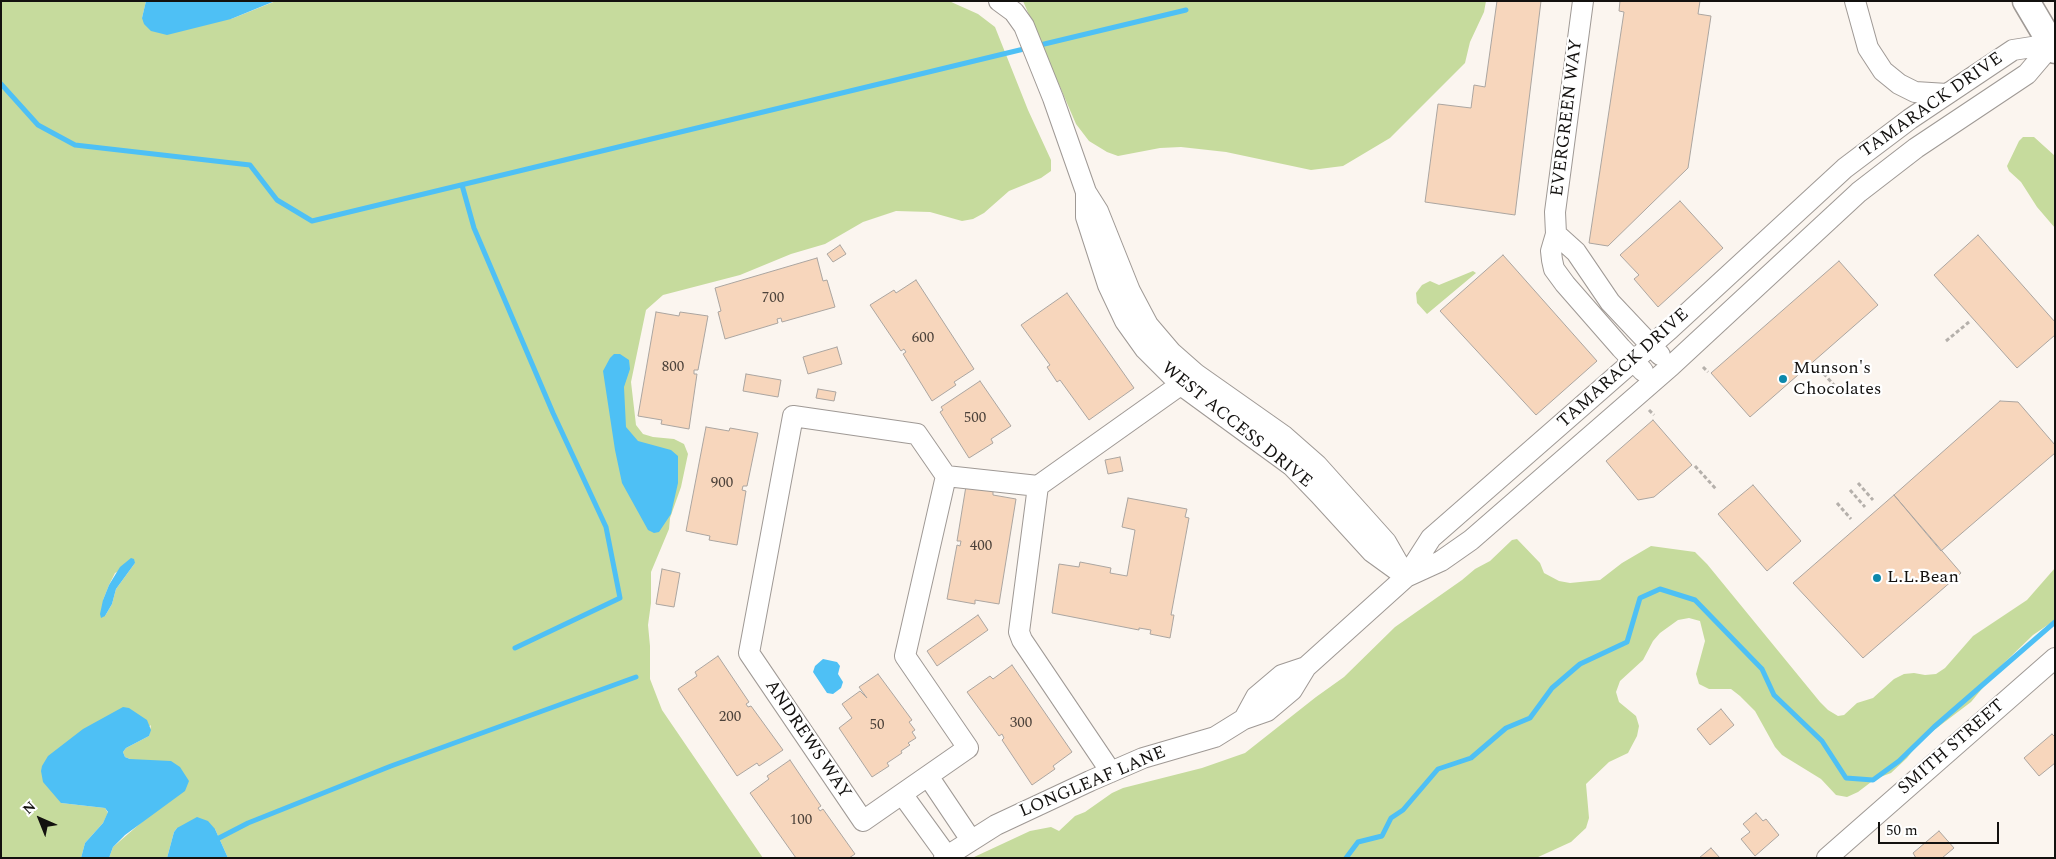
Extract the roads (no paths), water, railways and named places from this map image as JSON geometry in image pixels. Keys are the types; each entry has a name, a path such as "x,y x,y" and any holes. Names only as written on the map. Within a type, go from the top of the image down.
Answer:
{"main road":[{"path":"2026,1 2053,45"}],"street":[{"name":"WEST ACCESS DRIVE","path":"1000,1 1018,16 1026,30 1086,192 1098,211 1141,314 1189,379 1292,466 1372,552 1406,578"},
{"name":"EVERGREEN WAY","path":"1583,1 1556,212 1556,234 1551,256 1556,273 1653,381"},
{"path":"1855,1 1868,48 1883,71 1899,84 1915,92 1947,94"},
{"name":"TAMARACK DRIVE","path":"1406,578 1431,538 1634,362 1844,168 1883,138 2013,50 2053,45"},
{"name":"TAMARACK DRIVE","path":"1406,578 1455,552 1671,366 1859,192 1916,148 2027,74 2053,45"},
{"path":"1556,234 1576,252 1610,302 1671,366"},
{"path":"946,476 1038,486 1189,379"},
{"name":"ANDREWS WAY","path":"793,416 917,434 946,476 906,656 968,748 928,776 863,821 749,654 793,416"},
{"path":"1507,473 1525,493"},
{"path":"1038,486 1019,632 1022,640 1111,772"},
{"name":"LONGLEAF LANE","path":"902,794 945,857 1016,815 1160,752 1215,736 1244,719 1256,697 1282,675 1306,666 1406,578"},
{"name":"SMITH STREET","path":"1827,858 2055,658"},
{"path":"928,776 971,840"}],"water":[{"path":"146,1 275,1 231,19 167,35 151,31 144,24 142,18"},
{"path":"614,354 620,354 629,360 630,369 624,387 626,427 638,441 671,450 678,456 678,483 671,514 659,532 654,533 648,530 622,483 603,371"},
{"path":"131,558 134,559 135,563 116,589 112,604 105,616 101,618 103,600 109,585 120,567"},
{"path":"823,659 837,662 840,666 838,674 843,682 841,688 833,694 827,693 813,672 815,666"},
{"path":"123,707 129,708 147,720 151,730 149,736 126,748 123,752 125,757 130,759 171,761 180,767 189,781 185,791 125,835 113,847 109,858 81,858 85,843 103,823 108,812 105,808 61,803 43,782 42,766 48,756 83,729"},
{"path":"197,817 208,821 215,829 228,858 167,858 174,832 177,828"}],"waterway":[{"path":"1036,46 1186,10"},
{"path":"1,84 38,125 75,145 250,165 277,200 312,221 1028,48"},
{"path":"462,185 474,228 553,413 606,527 620,598 515,648"},
{"path":"1346,858 1358,842 1382,836 1391,818 1403,810 1438,769 1471,758 1506,728 1530,718 1552,688 1580,664 1627,642 1640,598 1660,589 1695,600 1762,669 1774,695 1822,741 1846,778 1873,780 1899,761 1934,727 2055,622"},
{"path":"219,838 248,823 391,766 636,677"}],"place":[{"name":"Munson's Chocolates","path":"1783,379"},
{"name":"L.L.Bean","path":"1877,578"}]}
